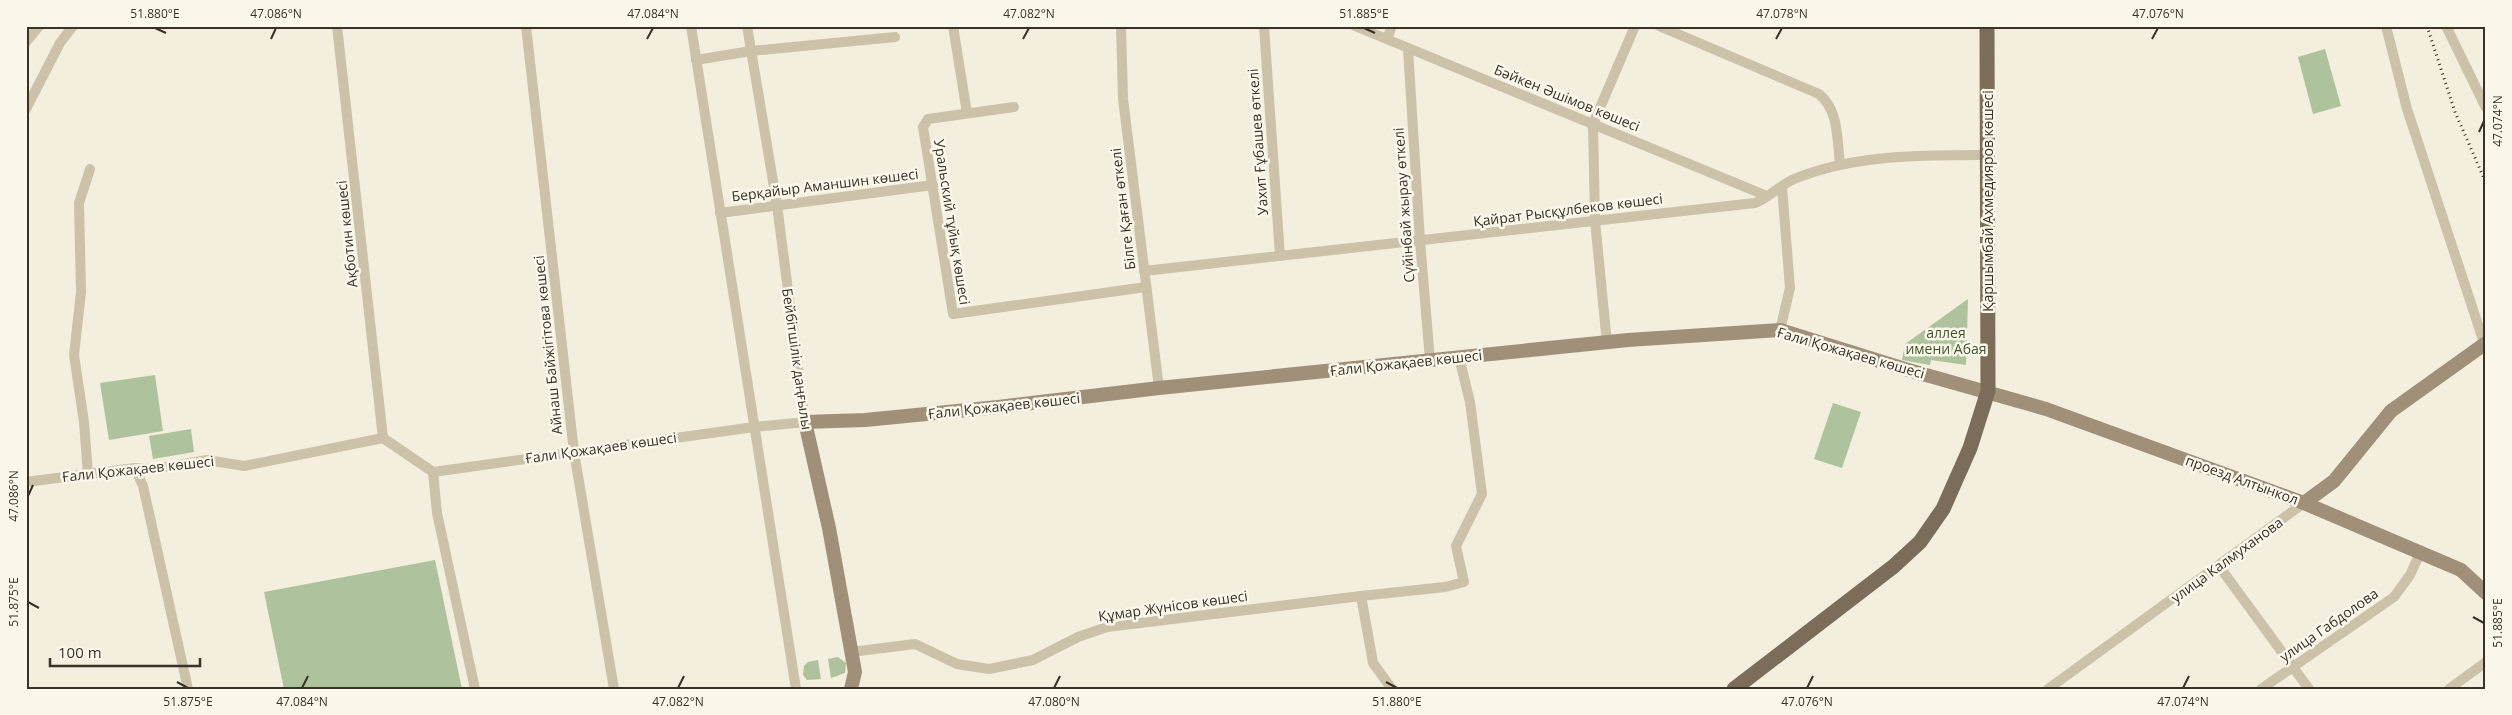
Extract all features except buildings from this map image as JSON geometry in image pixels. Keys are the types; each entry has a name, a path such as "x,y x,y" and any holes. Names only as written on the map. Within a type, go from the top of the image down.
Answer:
{"main road":[{"name":"Қаршымбай Ахмедияров көшесі","path":"1734,689 1894,566 1920,542 1943,509 1970,448 1988,392 1987,26"}],"street":[{"path":"26,42 39,26"},
{"path":"26,109 60,43 72,26"},
{"name":"Ақботин көшесі","path":"337,26 383,438"},
{"name":"Айнаш Байжігітова көшесі","path":"526,26 574,452 614,689"},
{"path":"691,26 796,689"},
{"name":"Бейбітшілік даңғылы","path":"747,26 777,205 805,422 829,528 856,672 851,689"},
{"path":"953,26 967,113"},
{"name":"Білге Қаған өткелі","path":"1121,26 1123,99 1159,388"},
{"name":"Уахит Ғұбашев өткелі","path":"1264,26 1280,256"},
{"name":"Бәйкен Әшімов көшесі","path":"1356,26 1767,196"},
{"path":"1386,39 1392,26"},
{"path":"1607,343 1595,221 1593,124 1635,26"},
{"path":"1659,26 1819,94 1827,100 1832,109 1840,164"},
{"path":"2386,26 2407,109 2485,343"},
{"path":"2446,26 2486,108"},
{"path":"696,60 751,51 895,37"},
{"name":"Сүйінбай жырау өткелі","path":"1408,48 1420,241 1430,360"},
{"name":"Уральский тұйық көшесі","path":"1014,106 928,120 924,123 923,127 953,314 1146,287"},
{"name":"Қайрат Рысқұлбеков көшесі","path":"1144,270 1755,203 1795,178 1840,164 1918,155 1987,155"},
{"path":"88,474 84,422 74,355 81,292 79,203 90,169"},
{"name":"Берқайыр Аманшин көшесі","path":"720,213 933,185"},
{"path":"1780,330 1790,288 1782,187"},
{"name":"Ғали Қожақаев көшесі","path":"433,472 754,427 805,422 865,420 1459,357 1607,343 1780,330 1905,369 1988,392"},
{"name":"улица Калмуханова","path":"2048,689 2334,481 2391,411 2485,343"},
{"name":"Құмар Жүнісов көшесі","path":"851,652 915,644 957,664 989,669 1033,660 1078,637 1107,627 1445,587 1464,582 1456,546 1482,494 1470,402 1459,357"},
{"name":"проезд Алтынкол","path":"1988,392 2046,409 2304,503 2421,551 2461,570 2486,592"},
{"path":"383,438 433,472 437,513 475,689"},
{"name":"Ғали Қожақаев көшесі","path":"26,482 135,468 154,470 207,460 244,466 383,438"},
{"path":"135,468 142,486 188,689"},
{"name":"улица Габдолова","path":"2261,689 2394,597 2410,575 2421,551"},
{"path":"2219,566 2309,689"},
{"path":"1361,596 1373,663 1392,689"},
{"path":"2449,689 2486,662"}],"green space":[{"path":"2325,49 2341,106 2313,114 2298,57"},
{"name":"аллея имени Абая","path":"1968,299 1966,365 1931,360 1930,365 1902,360 1905,344"},
{"path":"155,375 163,431 109,440 100,383"},
{"path":"1833,403 1861,412 1842,468 1814,459"},
{"path":"191,429 194,452 153,459 149,436"},
{"path":"435,560 462,689 284,689 264,592"},
{"path":"838,657 846,663 845,673 831,678 828,659"},
{"path":"818,660 821,679 807,680 803,675 804,666 808,662"}],"railway":[{"path":"2427,26 2455,112 2486,183"}]}
